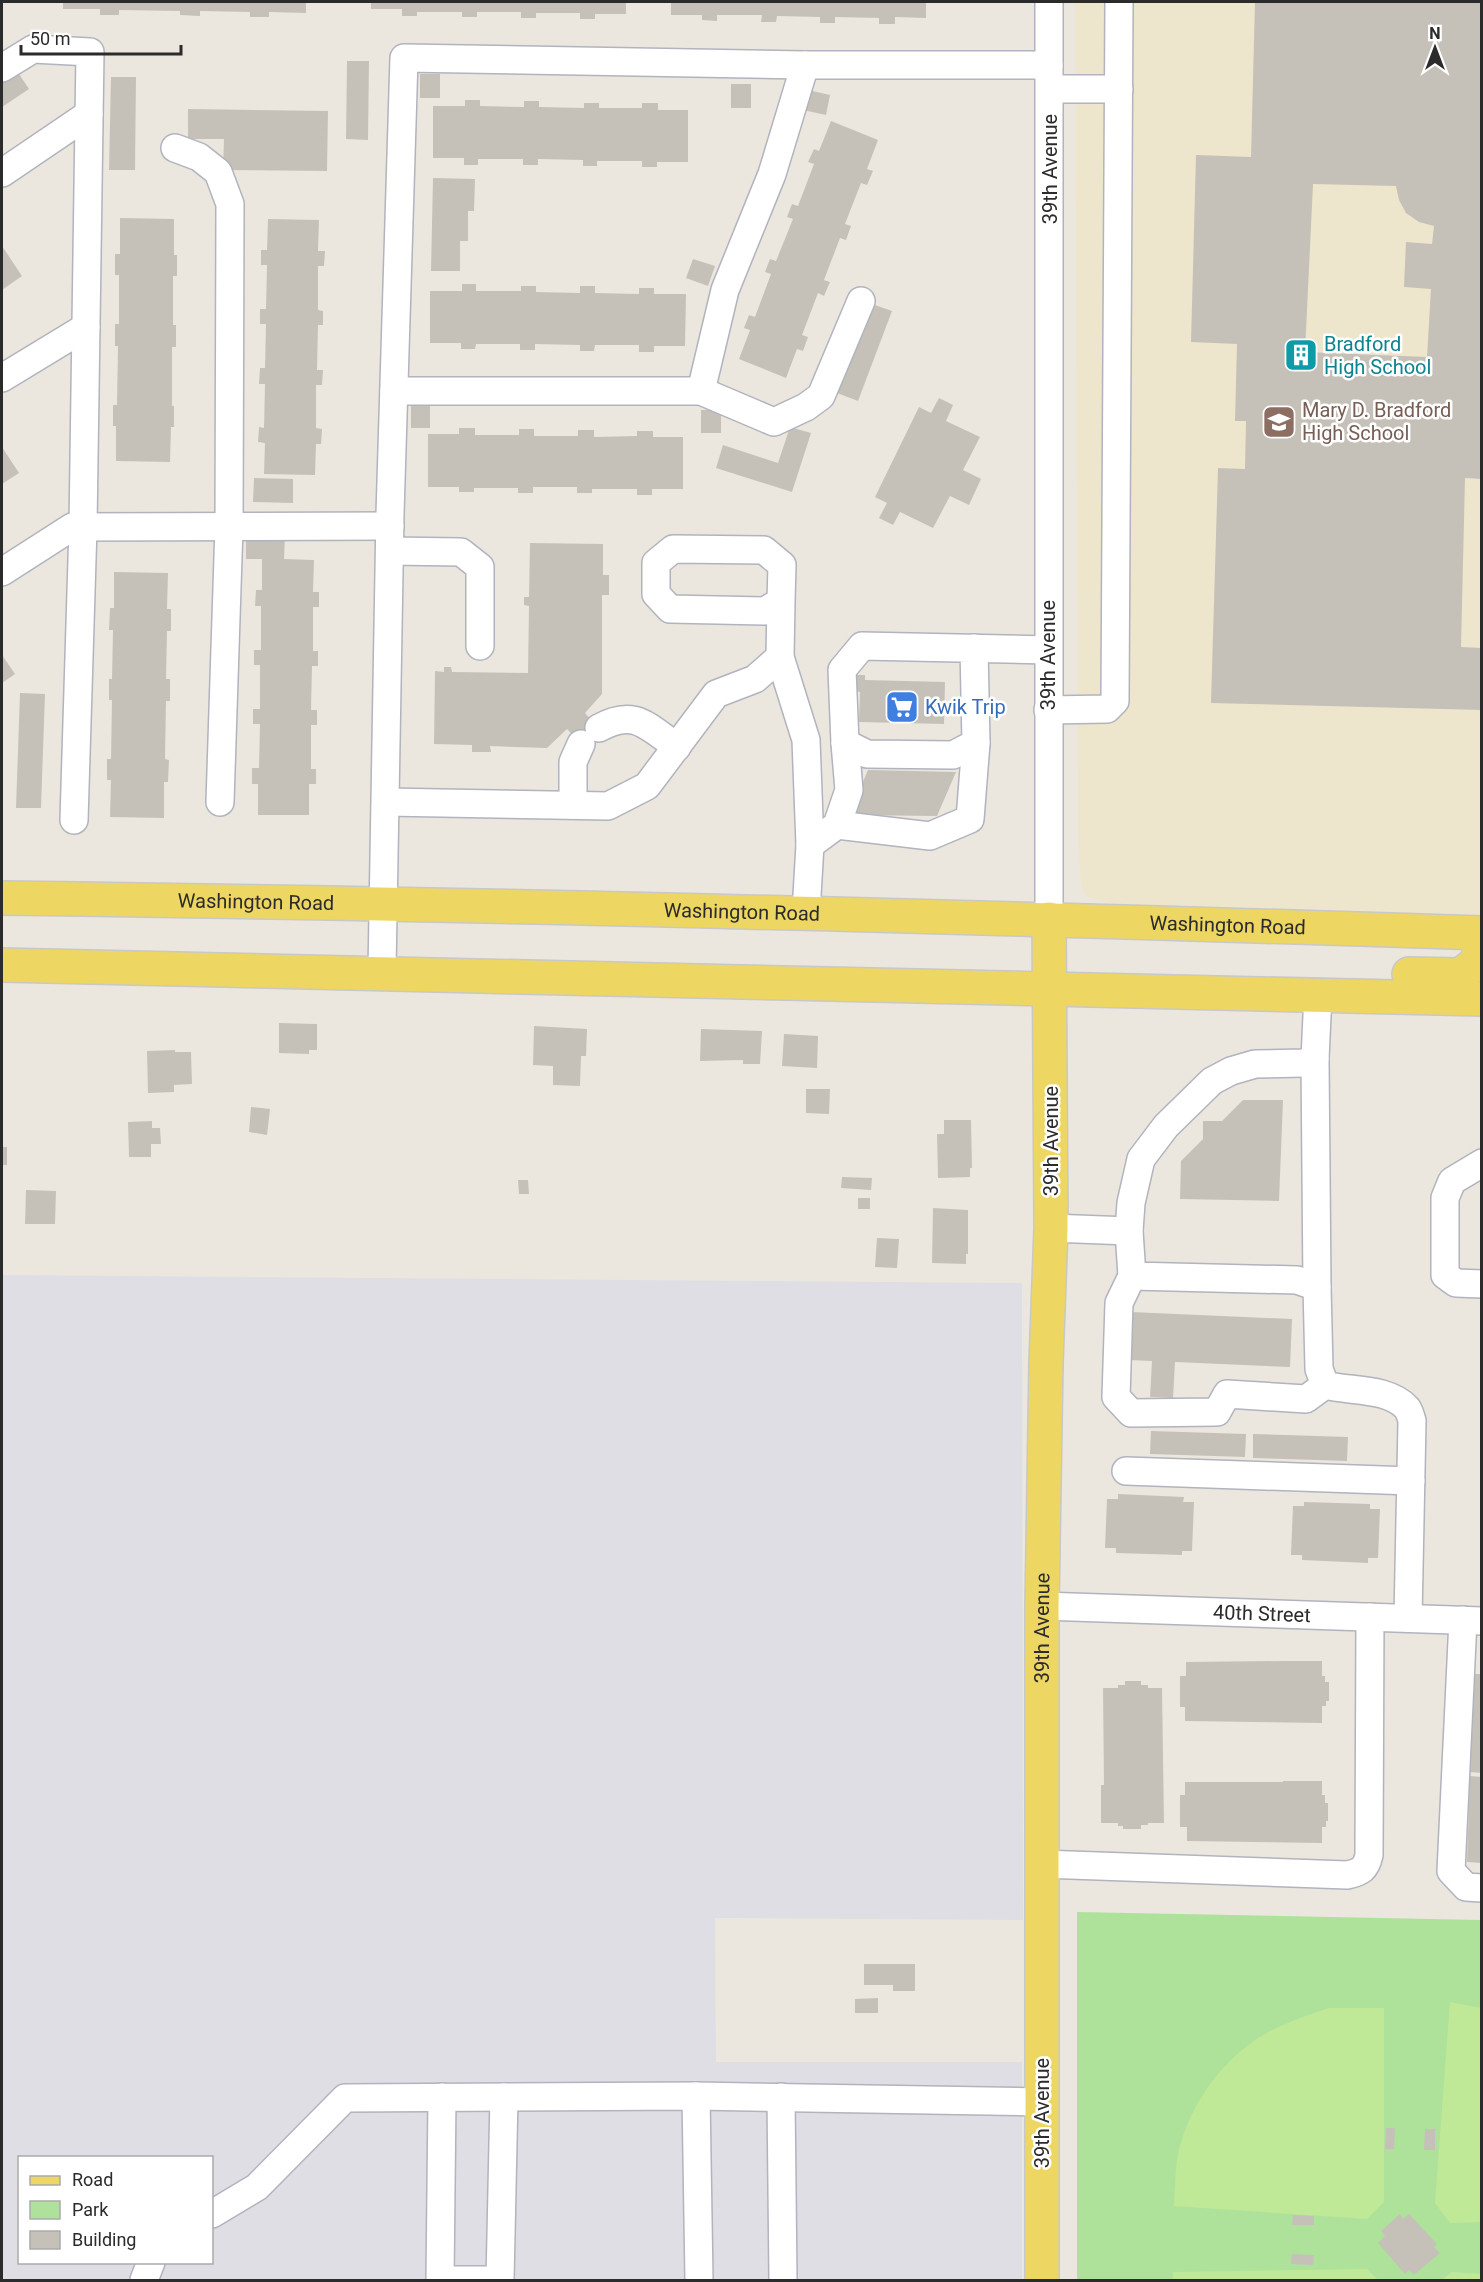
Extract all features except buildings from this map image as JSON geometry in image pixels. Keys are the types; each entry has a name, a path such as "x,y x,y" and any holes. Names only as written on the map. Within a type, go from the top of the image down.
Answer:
{"main road":[{"name":"Washington Road","path":"2,897 806,912 1480,933"},
{"name":"39th Avenue","path":"1042,2280 1042,1606 1051,1228 1049,919"},
{"path":"1307,994 1349,974 1461,975 1479,960 1480,933"},
{"path":"2,965 1051,986 1482,999"}],"street":[{"name":"39th Avenue","path":"1049,2 1049,919"},
{"path":"1048,710 1107,709 1115,701 1119,2"},
{"path":"2,68 33,49 90,52 83,527 74,820"},
{"path":"382,971 390,538 404,58 805,65 1050,77 1119,89"},
{"path":"701,391 725,290 772,174 805,65"},
{"path":"2,173 89,114"},
{"path":"175,148 199,157 218,172 230,204 229,526 220,802"},
{"path":"394,391 701,391 774,422 806,407 821,396 861,301"},
{"path":"2,378 86,327"},
{"path":"2,572 72,527 229,526 390,538 461,552 480,567 480,645"},
{"path":"780,601 780,657 806,740 810,845 806,912"},
{"path":"810,845 837,825 849,790 842,670 862,646 1048,650"},
{"path":"837,825 930,836 970,819 976,743 974,648"},
{"path":"386,802 608,806 647,786 716,694 755,679 780,657"},
{"path":"573,806 573,762 590,736 612,720 623,718 639,721 677,747"},
{"path":"845,743 867,754 954,755 976,743"},
{"path":"1307,994 1315,1059 1319,1370 1325,1385"},
{"path":"1315,1059 1303,1063 1256,1064 1231,1071 1212,1081 1166,1126 1141,1159 1131,1203 1129,1231 1132,1276 1119,1303 1116,1397 1131,1413 1218,1412 1227,1394 1306,1399 1325,1385"},
{"path":"1482,1163 1452,1181 1445,1198 1444,1275 1456,1283 1482,1284"},
{"path":"1051,1228 1129,1231"},
{"path":"1132,1276 1297,1280 1317,1287"},
{"path":"1325,1385 1339,1389 1375,1392 1394,1400 1407,1409 1412,1421 1408,1618"},
{"path":"1126,1471 1411,1481"},
{"name":"40th Street","path":"1042,1606 1472,1620"},
{"path":"1042,1864 1347,1875 1360,1872 1367,1866 1369,1855 1370,1617"},
{"path":"1472,1620 1451,1871 1466,1887 1482,1888"},
{"path":"213,2213 257,2187 345,2098 696,2096 1042,2102"},
{"path":"696,2096 699,2280"},
{"path":"442,2097 440,2280 500,2280 504,2097"},
{"path":"780,2097 783,2280"},
{"path":"144,2280 151,2264"}],"shaded area":[{"name":"Mary D. Bradford High School","path":"1075,2 1481,2 1481,917 1115,905 1085,895 1081,884 1078,842"},
{"path":"2,1275 1022,1283 1023,1920 715,1918 716,2062 1022,2062 1022,2280 2,2280"}],"green space":[{"path":"1077,1912 1481,1920 1481,2280 1077,2280"},
{"path":"1450,2002 1481,2008 1481,2222 1450,2223 1435,2203"},
{"path":"1329,2008 1384,2008 1384,2202 1367,2219 1174,2206 1176,2166 1181,2141 1196,2106 1206,2090 1231,2061 1260,2037 1285,2024"},
{"path":"1367,2269 1378,2280 1173,2280 1173,2272"},
{"path":"1452,2272 1481,2274 1481,2280 1442,2280"}],"place":[{"name":"Bradford High School","path":"1301,355"},
{"name":"Mary D. Bradford High School","path":"1279,422"},
{"name":"Kwik Trip","path":"902,707"}]}
